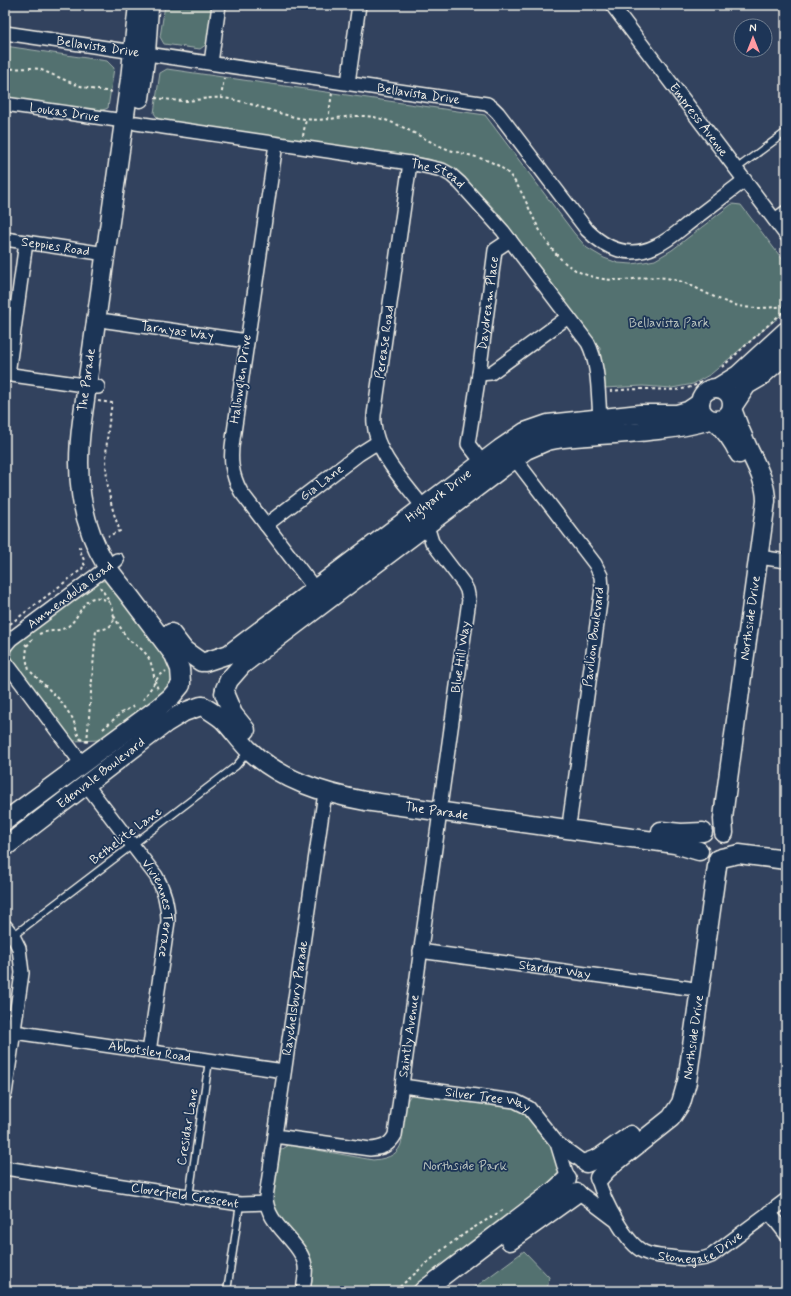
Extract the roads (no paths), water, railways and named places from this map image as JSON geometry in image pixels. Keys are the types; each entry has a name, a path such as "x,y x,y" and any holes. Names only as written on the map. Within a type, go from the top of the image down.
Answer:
{"street":[{"path":"138,5 139,53"},
{"path":"139,53 150,5"},
{"path":"211,63 219,5"},
{"path":"348,83 359,5"},
{"name":"Empress Avenue","path":"612,5 786,235"},
{"name":"Bellavista Drive","path":"5,33 480,102 493,108 587,230 600,242 614,249 625,252 636,252 657,246 745,180"},
{"name":"The Parade","path":"92,386 107,321 139,53"},
{"name":"Loukas Drive","path":"5,104 130,122"},
{"name":"The Parade","path":"130,122 106,254 92,386 89,469 90,483 95,509 108,545 112,563 178,663 181,683"},
{"name":"The Stead","path":"130,122 410,163 442,170 451,175 489,214 510,240 592,350 595,363 600,418"},
{"name":"Hallowglen Drive","path":"276,144 231,452 231,463 236,482 241,492 315,589"},
{"name":"Perease Road","path":"410,163 374,413 374,423 378,442 385,456 423,507"},
{"path":"775,220 786,212"},
{"name":"Seppies Road","path":"5,239 106,254"},
{"name":"Daydream Place","path":"482,462 468,444 479,374 494,250 510,240"},
{"path":"26,242 6,374 92,386"},
{"name":"Daydream Place","path":"479,374 491,373 568,316"},
{"name":"Tarnyas Way","path":"107,321 247,341"},
{"path":"786,332 738,375 714,379 701,398 700,403 702,413 713,420 726,418 747,385 759,378 786,354"},
{"path":"714,379 730,396 732,408"},
{"name":"Highpark Drive","path":"203,662 229,654 482,462 515,438 536,427 564,421 640,414 677,414 688,411 700,403"},
{"name":"Northside Drive","path":"705,831 713,811 753,556 765,511 766,493 762,477 738,427 732,408"},
{"name":"Northside Drive","path":"713,420 725,430 732,440 750,478 754,490 755,500 753,556 723,819 726,835"},
{"name":"Highpark Drive","path":"224,691 229,680 242,665 526,450 547,441 573,437 678,428 713,420"},
{"name":"Gia Lane","path":"266,525 359,454 378,442"},
{"name":"Pavilion Boulevard","path":"515,459 595,564 601,576 602,588 569,824"},
{"name":"Blue Hill Way","path":"427,526 432,542 464,584 469,600 440,806"},
{"path":"753,556 786,561"},
{"name":"The Parade","path":"112,563 126,574 184,650 203,662"},
{"name":"Ammendolia Road","path":"5,646 6,643 112,563"},
{"path":"5,661 82,764"},
{"path":"203,662 212,664 219,668 225,681 224,691 215,703 209,706 202,706 189,701 185,697 181,683 183,675 188,669 194,664 203,662"},
{"name":"Edenvale Boulevard","path":"5,821 162,706 181,683"},
{"name":"The Parade","path":"224,691 233,714 255,740 268,751 309,775 340,785 440,806 569,824 675,844 710,856"},
{"name":"The Parade","path":"202,706 223,721 250,750 267,764 304,785 325,793 365,801 440,806"},
{"name":"Edenvale Boulevard","path":"5,847 174,718 184,712 202,706"},
{"name":"Viviennes Terrace","path":"86,784 156,876 167,902 168,921 149,1052"},
{"name":"Raychelsbury Parade","path":"266,1203 267,1186 325,793"},
{"name":"Saintly Avenue","path":"275,1136 365,1148 379,1148 384,1147 395,1135 440,806"},
{"name":"The Parade","path":"569,824 682,834 705,831"},
{"path":"710,856 698,840 700,835 705,831 718,829 726,835 741,842 786,848"},
{"path":"710,856 727,852 729,844 726,835"},
{"path":"710,856 739,854 786,860"},
{"name":"Northside Drive","path":"599,1179 607,1169 671,1118 682,1103 687,1082 704,873 710,856"},
{"path":"5,1094 22,973 19,948 8,935"},
{"name":"Stardust Way","path":"420,951 694,989"},
{"name":"Northside Drive","path":"585,1162 599,1158 658,1114 666,1106 673,1092 694,989"},
{"name":"Abbotsley Road","path":"14,1032 284,1072"},
{"name":"Silver Tree Way","path":"402,1086 515,1101 529,1108 557,1143 573,1185"},
{"name":"Silver Tree Way","path":"557,1143 585,1162"},
{"path":"424,1291 554,1191 573,1185 589,1193 597,1184 599,1179 595,1168 585,1162 575,1164 571,1168 573,1185 562,1203 443,1291"},
{"name":"Cloverfield Crescent","path":"5,1168 240,1204 266,1203"},
{"name":"Stonegate Drive","path":"599,1179 602,1194 617,1221 635,1245 645,1253 653,1255 700,1260 711,1256 786,1200"},
{"name":"Stonegate Drive","path":"573,1185 617,1221"},
{"path":"266,1203 270,1214 303,1257 306,1267 303,1291"},
{"path":"770,1212 786,1234"}],"lane":[{"path":"736,169 786,132"},
{"name":"Bethelite Lane","path":"8,935 236,766 250,750"},
{"name":"Cresidar Lane","path":"189,1196 209,1061"},
{"path":"227,1291 240,1204"}],"park label":[{"name":"Bellavista Park","path":"669,323"},
{"name":"Northside Park","path":"465,1166"}]}
